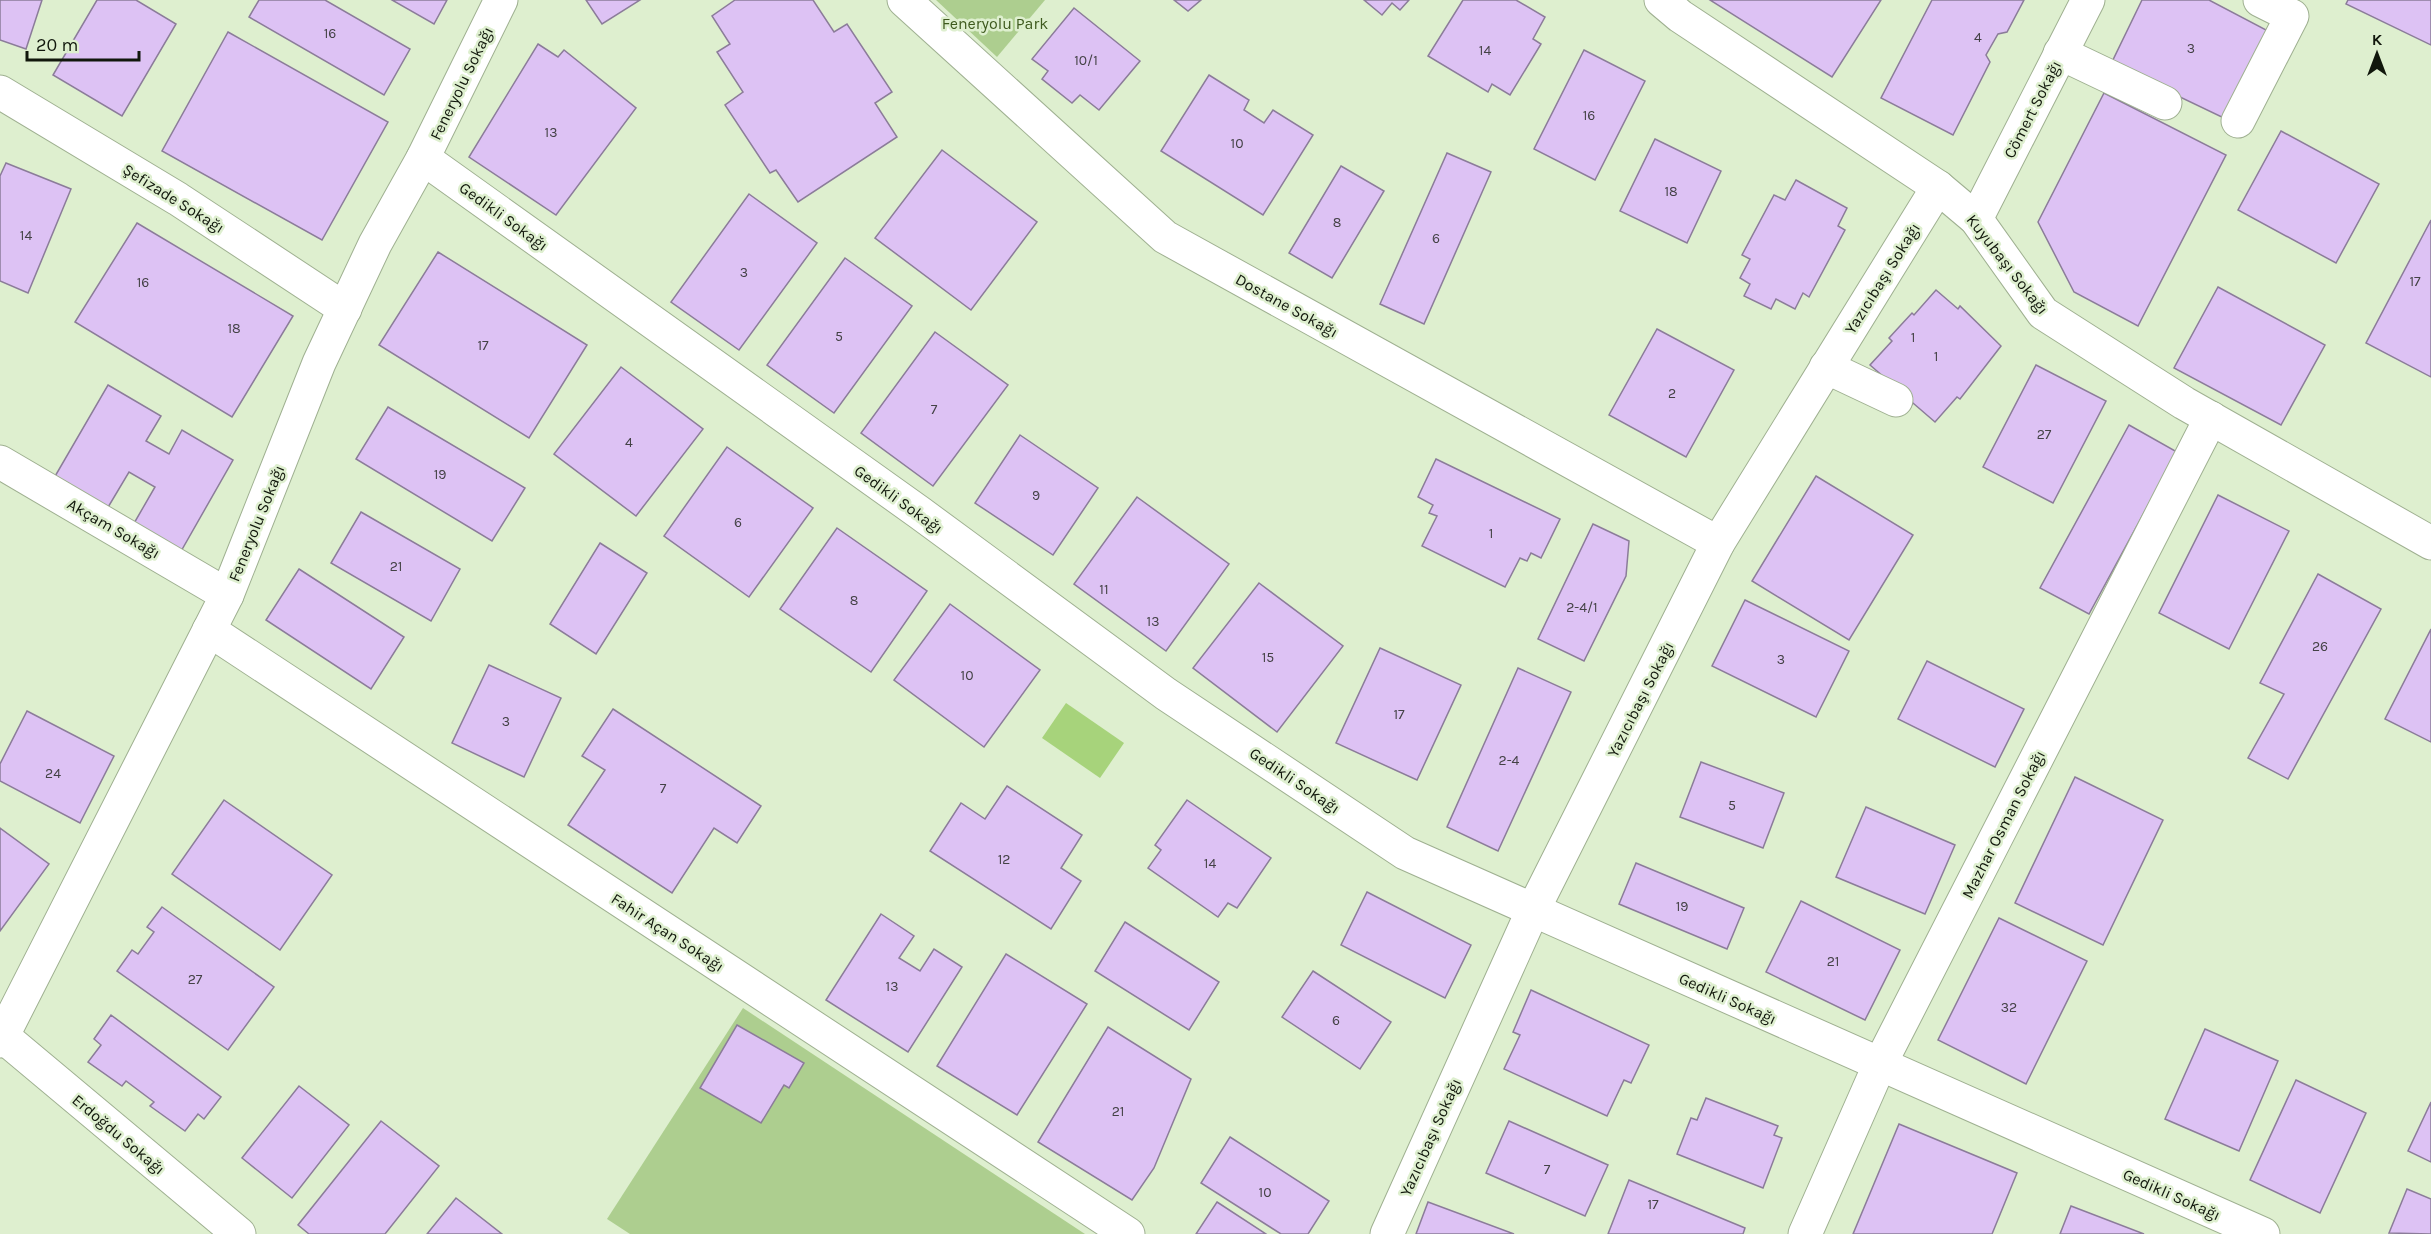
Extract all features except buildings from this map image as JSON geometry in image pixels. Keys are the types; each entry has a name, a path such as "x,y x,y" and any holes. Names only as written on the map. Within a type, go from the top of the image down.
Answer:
{"street":[{"name":"Feneryolu Sokağı","path":"1,1037 227,595 315,374 375,244 423,158 501,0"},
{"name":"Dostane Sokağı","path":"904,0 1165,237 1718,543"},
{"name":"Kuyubaşı Sokağı","path":"1661,0 1680,15 1938,187 1976,219 2043,313 2211,418 2431,543"},
{"name":"Cömert Sokağı","path":"1976,219 2088,0"},
{"path":"2238,121 2292,16 2260,0"},
{"path":"2060,53 2165,103"},
{"name":"Şefizade Sokağı","path":"0,92 178,199 345,309"},
{"name":"Gedikli Sokağı","path":"423,158 920,513 1166,694 1405,853 1879,1066 2263,1234"},
{"name":"Yazıcıbaşı Sokağı","path":"1387,1234 1533,910 1718,543 1938,187"},
{"path":"1826,367 1896,400"},
{"name":"Mazhar Osman Sokağı","path":"1805,1234 1879,1066 2211,418"},
{"name":"Akçam Sokağı","path":"0,462 227,595"},
{"name":"Fahir Açan Sokağı","path":"209,630 1128,1234"},
{"name":"Erdoğdu Sokağı","path":"1,1037 239,1234"}],"green space":[{"name":"Feneryolu Park","path":"936,0 1045,0 997,57"},
{"path":"743,1008 1085,1234 630,1234 607,1219"}],"shaded area":[{"path":"1066,703 1124,743 1100,778 1042,738"}]}
